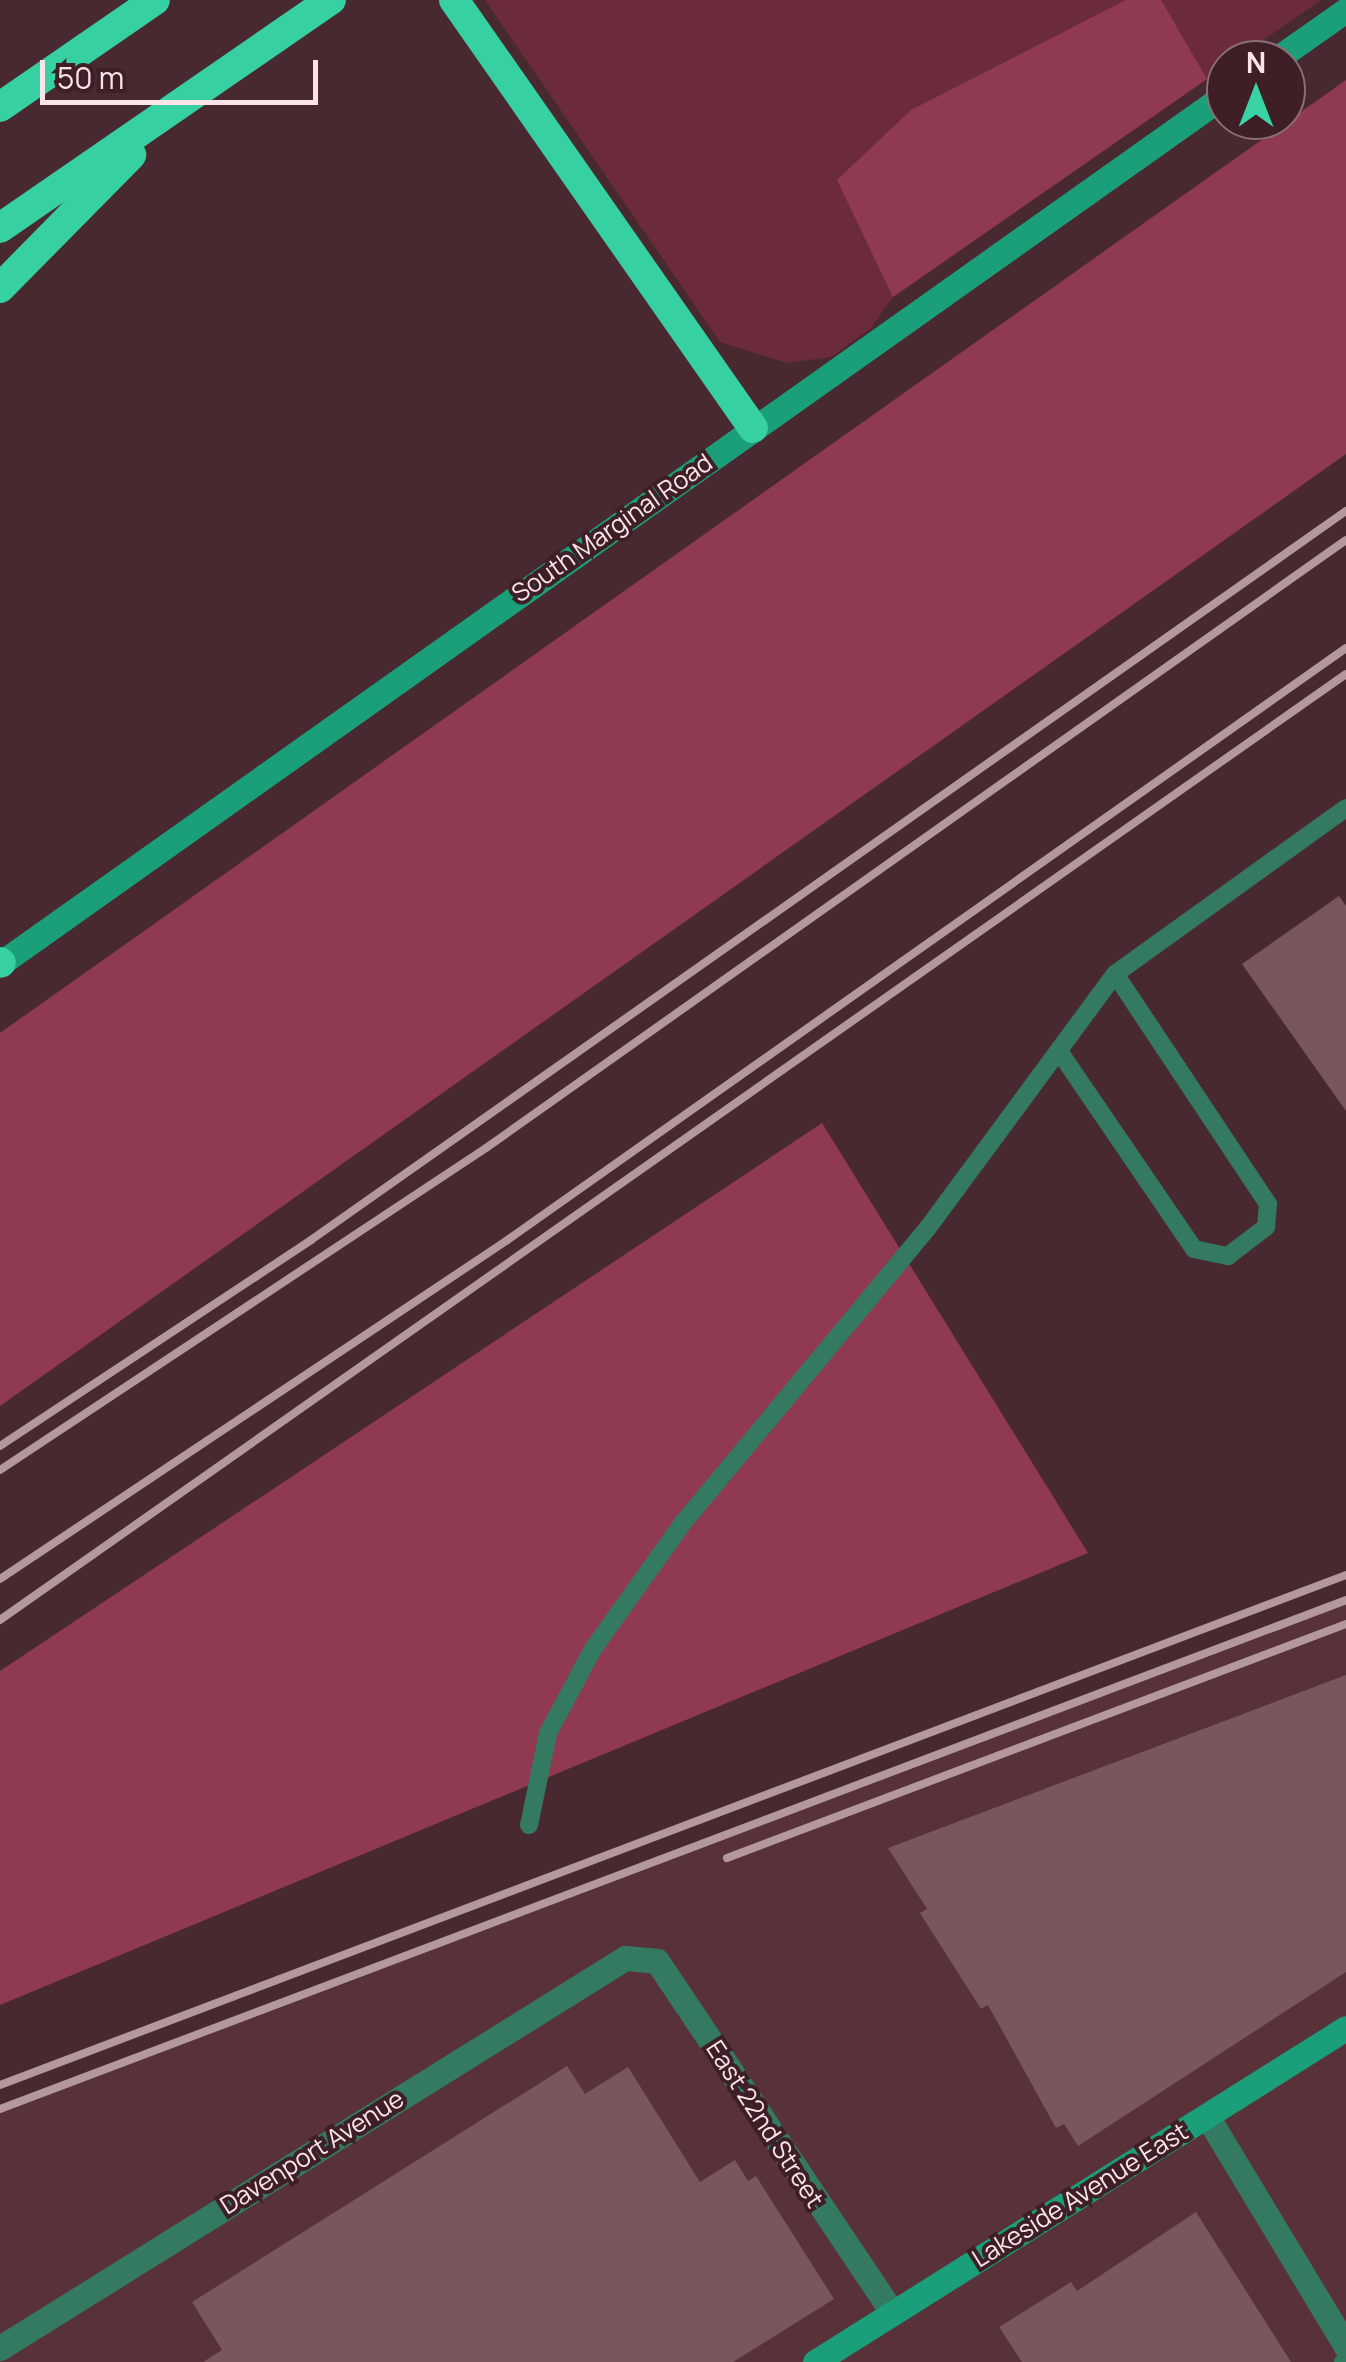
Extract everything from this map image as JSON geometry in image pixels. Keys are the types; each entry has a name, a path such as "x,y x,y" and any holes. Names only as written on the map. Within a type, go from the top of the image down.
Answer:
{"highway":[{"path":"0,107 155,0"},
{"path":"0,228 331,0"},
{"path":"461,10 753,428"},
{"path":"0,288 180,104"}],"street":[{"path":"1303,40 1346,10"},
{"name":"South Marginal Road","path":"0,963 1206,108"},
{"name":"East 22nd Street","path":"625,1958 658,1960 893,2313"},
{"name":"Davenport Avenue","path":"0,2348 625,1958"},
{"name":"Lakeside Avenue East","path":"815,2362 1346,2028"},
{"path":"1207,2116 1346,2346"}],"lane":[{"path":"529,1825 548,1732 593,1649 682,1524 928,1229 1061,1054 1114,974 1346,808"},
{"path":"1061,1054 1194,1249 1228,1256 1266,1227 1268,1204 1114,974"}],"shaded area":[{"path":"485,0 1321,0 1263,40 1206,40 1206,80 893,297 870,329 831,357 787,363 720,342"},
{"path":"1126,0 1161,0 1206,77 893,297 837,180 911,110"},
{"path":"1346,80 1346,454 0,1406 0,1033 1261,140 1306,140 1306,108"},
{"path":"822,1123 1088,1553 0,2005 0,1671"},
{"path":"1346,1600 1346,2362 0,2362 0,2109"}],"building":[{"path":"1339,896 1346,906 1346,1111 1242,964"},
{"path":"1346,1675 1346,1972 1078,2146 1064,2124 1056,2128 988,2005 981,2009 920,1913 927,1909 888,1848"},
{"path":"567,2066 585,2094 628,2067 700,2182 735,2160 748,2181 756,2176 834,2299 733,2362 203,2362 222,2350 192,2302"},
{"path":"1196,2212 1291,2362 1022,2362 999,2327 1071,2282 1077,2291"}],"railway":[{"path":"0,1446 311,1240 1346,511"},
{"path":"0,1470 486,1148 1346,540"},
{"path":"0,1579 506,1241 1346,648"},
{"path":"0,1620 1346,674"},
{"path":"0,2085 1346,1575"},
{"path":"0,2109 1346,1600"},
{"path":"727,1858 1346,1624"}]}
